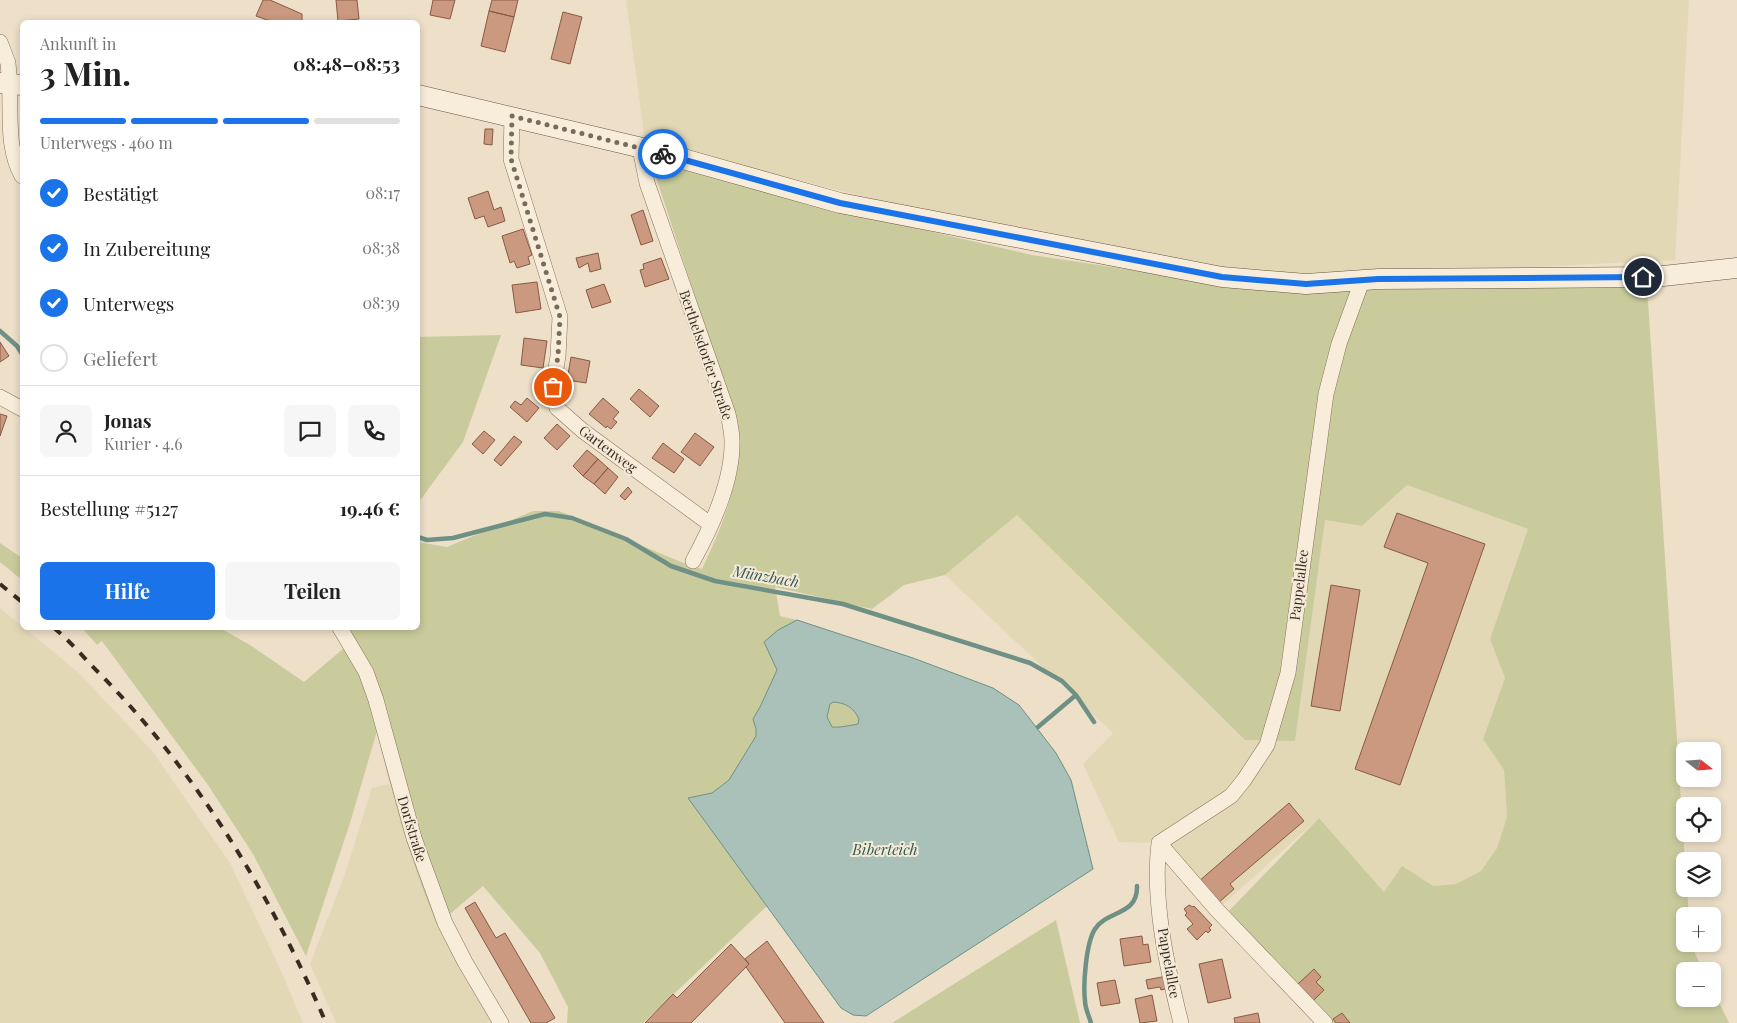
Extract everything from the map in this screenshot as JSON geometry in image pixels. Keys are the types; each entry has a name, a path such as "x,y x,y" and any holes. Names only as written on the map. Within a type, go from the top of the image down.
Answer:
{"street":[{"path":"0,42 8,63 11,84 12,150 20,172"},
{"path":"420,95 640,148 840,203 1222,277 1306,284 1362,281 1654,277 1737,268"},
{"name":"Gartenweg","path":"512,116 511,159 560,317 558,356 553,387 557,408 583,431 710,524"},
{"name":"Berthelsdorfer Straße","path":"640,148 647,183 728,414 732,441 730,469 722,498 693,561"},
{"name":"Pappelallee","path":"1181,1023 1171,983 1162,927 1156,865 1159,843 1231,796 1268,745 1288,673 1326,394 1339,344 1362,281"},
{"path":"0,397 20,408"},
{"name":"Dorfstraße","path":"341,630 366,672 376,700 414,838 445,923 465,962 501,1023"},
{"path":"1159,843 1217,910 1325,1023"}],"shaded area":[{"path":"626,0 1689,0 1675,260 1371,275 1282,277 1224,271 941,216 645,141"},
{"path":"1407,485 1529,529 1490,639 1505,678 1483,739 1504,770 1507,817 1497,848 1481,871 1456,884 1433,886 1402,867 1384,892 1319,818 1217,910 1159,843 1119,842 1083,764 1113,733 945,575 1017,515 1245,740 1295,740 1325,520 1362,526"},
{"path":"0,608 20,624 20,630 27,630 79,673 153,752 230,863 281,971 303,1023 0,1023"},
{"path":"389,784 423,890 437,925 494,1023 336,1023 310,964 345,874 372,788"}],"green space":[{"path":"650,159 859,215 1032,255 1279,292 1552,286 1647,286 1677,742 1676,788 1680,788 1681,797 1676,797 1676,842 1684,842 1684,852 1676,852 1676,897 1688,897 1688,907 1676,907 1676,952 1695,952 1699,962 1676,962 1676,1007 1721,1006 1729,1023 1330,1023 1226,914 1319,818 1384,892 1402,866 1433,886 1456,884 1481,871 1497,848 1507,817 1504,770 1483,739 1505,678 1490,639 1528,529 1407,485 1362,526 1325,520 1295,741 1245,740 1017,515 945,575 904,585 872,609 775,587 780,616 797,620 778,630 777,670 753,719 756,736 729,780 712,793 689,798 767,906 643,1023 567,1023 568,1007 540,953 483,886 437,925 403,830 377,731 350,823 306,956 253,854 208,785 102,641 97,645 84,630 224,630 250,645 304,682 344,648 348,630 420,630 420,542 447,547 533,511 559,511 702,569 728,507 736,475 738,435 734,415"},
{"path":"501,335 463,442 420,500 420,337"},
{"path":"0,543 20,557 20,578 0,562"},
{"path":"833,701 846,704 852,709 859,719 858,724 832,727 827,717 830,704"},
{"path":"1056,920 1080,1023 892,1023"}],"water":[{"name":"Biberteich","path":"797,620 913,658 993,688 1019,705 1056,753 1071,780 1093,869 866,1016 853,1015 841,1008 688,798 712,793 729,780 756,736 753,719 777,670 764,642 778,630","holes":["833,702 849,706 854,711 859,719 858,724 832,727 827,717 830,704"]}],"building":[{"path":"263,0 270,0 302,14 302,20 267,20 256,16"},
{"path":"336,0 357,0 359,19 338,20"},
{"path":"433,0 455,0 450,19 430,15"},
{"path":"492,0 518,0 514,17 489,11"},
{"path":"489,11 514,17 505,52 481,46"},
{"path":"563,12 582,17 570,64 551,59"},
{"path":"485,129 493,129 492,145 484,144"},
{"path":"488,191 494,210 501,207 505,221 488,227 484,216 475,219 468,198"},
{"path":"643,210 653,241 641,245 631,215"},
{"path":"523,229 532,255 528,257 530,264 517,268 514,261 510,263 502,236"},
{"path":"598,253 601,269 590,272 588,263 579,268 576,258"},
{"path":"661,258 669,279 645,287 640,270 644,269 643,264"},
{"path":"537,282 541,309 516,313 512,285"},
{"path":"604,284 611,302 592,308 586,290"},
{"path":"524,338 547,341 543,368 521,365"},
{"path":"0,342 9,356 0,362"},
{"path":"571,357 590,361 586,383 567,380"},
{"path":"639,389 659,406 650,417 630,399"},
{"path":"527,398 539,408 527,422 510,407 515,401 521,405"},
{"path":"603,398 619,412 613,419 617,422 611,429 607,426 606,428 589,414"},
{"path":"0,414 7,416 0,436"},
{"path":"557,424 570,436 557,450 544,438"},
{"path":"484,431 495,440 483,454 472,444"},
{"path":"695,433 714,447 700,466 681,452"},
{"path":"514,436 522,442 501,466 494,460"},
{"path":"663,443 684,459 674,473 652,458"},
{"path":"587,450 598,459 583,476 573,466"},
{"path":"598,459 608,468 594,484 583,476"},
{"path":"608,468 618,477 605,494 594,484"},
{"path":"628,487 632,492 625,500 620,496"},
{"path":"1397,513 1485,544 1400,785 1355,769 1428,563 1384,547"},
{"path":"1331,585 1360,590 1340,711 1311,706"},
{"path":"1289,803 1304,821 1230,884 1234,889 1217,904 1198,882"},
{"path":"475,902 496,938 505,933 555,1018 546,1023 531,1023 465,908"},
{"path":"1189,905 1194,906 1212,925 1208,933 1206,931 1197,940 1187,929 1193,924 1185,915 1187,913 1184,909"},
{"path":"1142,936 1143,945 1148,944 1151,962 1124,966 1120,939"},
{"path":"767,941 824,1023 785,1023 746,967 749,964 745,959"},
{"path":"731,944 749,964 691,1023 645,1023 673,994 677,998"},
{"path":"1222,959 1231,998 1208,1003 1199,964"},
{"path":"1314,969 1321,977 1316,982 1324,990 1313,1001 1298,984"},
{"path":"1167,976 1169,988 1161,990 1160,987 1148,989 1146,980"},
{"path":"1115,980 1120,1003 1101,1006 1097,983"},
{"path":"1152,995 1157,1021 1140,1023 1135,999"},
{"path":"1258,1013 1260,1023 1235,1023 1234,1018"},
{"path":"1342,1013 1350,1023 1336,1023 1333,1019"}],"waterway":[{"name":"Münzbach","path":"0,331 20,351"},
{"name":"Münzbach","path":"420,538 427,540 453,538 545,514 572,518 626,539 671,566 715,581 843,604 1030,663 1062,681 1076,695 1094,722"},
{"path":"1038,727 1076,695"},
{"name":"Münzbach","path":"1091,1023 1085,1004 1084,985 1087,953 1092,935 1100,923 1133,903 1137,886"}],"railway":[{"path":"0,584 20,600"},
{"path":"56,630 135,711 199,793 229,837 256,882 281,928 326,1023"}],"way so far":[{"path":"553,387 558,356 560,317 511,159 510,134 512,116 663,154"}],"route":[{"path":"663,154 840,203 1027,241 1222,277 1306,284 1378,279 1643,277"}]}
